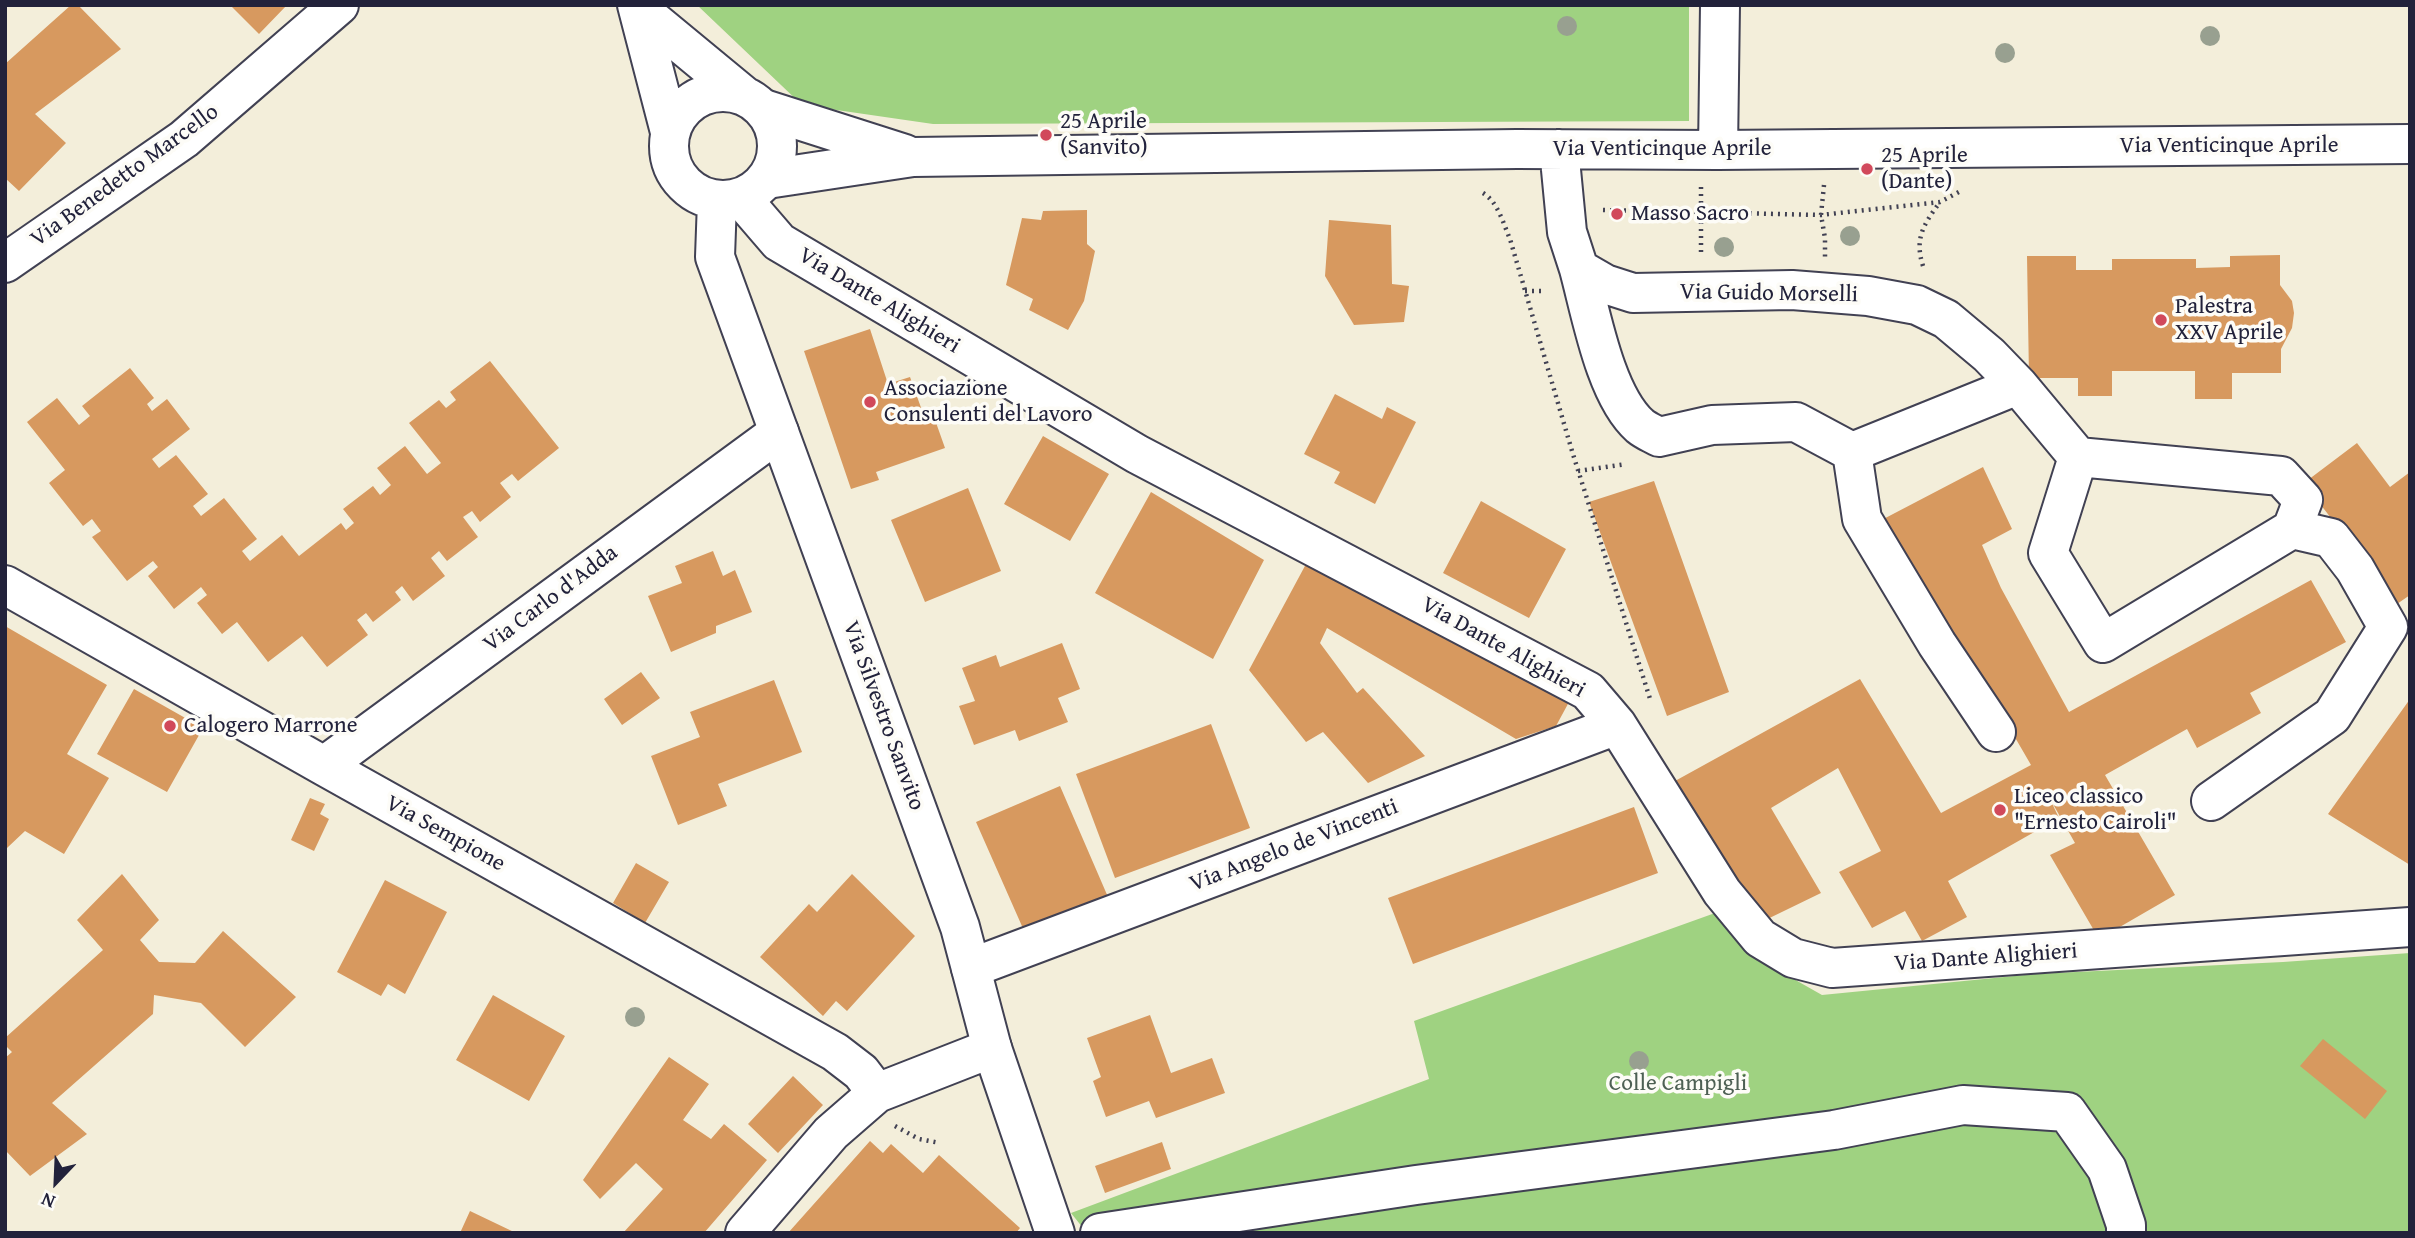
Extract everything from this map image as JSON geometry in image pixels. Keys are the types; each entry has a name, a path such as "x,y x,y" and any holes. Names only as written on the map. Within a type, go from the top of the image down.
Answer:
{"street":[{"name":"Via Benedetto Marcello","path":"5,263 184,139 339,5"},
{"path":"1709,166 1720,5"},
{"path":"638,7 753,102 774,125 778,144 776,163 742,193 699,195 684,185 673,169 668,151 670,132 677,116 690,102 706,94 724,91 753,102"},
{"path":"638,7 670,132"},
{"name":"Via Venticinque Aprile","path":"753,102 913,157"},
{"name":"Via Venticinque Aprile","path":"742,193 913,157 1559,149 1709,166 2410,144"},
{"path":"1559,149 1567,232 1601,353 1614,388 1637,424 1659,437 1712,425 1796,422 1852,452"},
{"name":"Via Silvestro Sanvito","path":"742,193 715,257 961,927 992,1048 1055,1233"},
{"name":"Via Dante Alighieri","path":"742,193 779,242 1137,454 1588,691 1617,725 1722,892 1760,938 1793,958 1832,968 2410,927"},
{"name":"Via Guido Morselli","path":"1579,269 1605,284 1633,293 1791,290 1868,296 1917,305 1946,318 1989,355 2018,385 2078,457"},
{"path":"1852,452 2018,385"},
{"name":"Via Carlo d'Adda","path":"324,766 779,432"},
{"path":"1852,452 1862,519 1937,644 1996,732"},
{"path":"2078,457 2281,476 2303,500 2292,529 2102,643 2048,553 2078,457"},
{"path":"2211,801 2332,716 2388,627 2355,569 2331,538 2292,529"},
{"name":"Via Sempione","path":"5,585 835,1052 860,1072 883,1108"},
{"name":"Via Angelo de Vincenti","path":"971,968 1617,725"},
{"path":"745,1233 831,1133 883,1108 992,1048"},
{"path":"1100,1233 1416,1185 1834,1130 1963,1105 2067,1112 2107,1169 2126,1233"}],"path":[{"path":"1702,265 1700,213 1709,166"},
{"path":"1825,181 1821,215 1825,238 1825,267"},
{"path":"1592,210 1821,215 1940,202 1959,192"},
{"path":"1483,193 1498,211 1510,239 1572,451 1654,713 1617,725"},
{"path":"1926,275 1920,257 1920,238 1923,225 1940,202"},
{"path":"883,1108 919,1139 940,1143"}],"green space":[{"path":"697,5 1689,5 1689,121 933,124 802,105"},
{"name":"Colle Campigli","path":"1729,908 1769,965 1822,995 2035,974 2410,953 2410,1233 1087,1233 1071,1213 1429,1079 1414,1021"}],"building":[{"path":"71,5 78,5 121,49 35,114 66,143 19,191 5,178 5,64"},
{"path":"230,5 287,5 259,34"},
{"path":"1087,210 1087,244 1095,251 1084,301 1068,330 1029,310 1033,299 1006,285 1022,218 1041,220 1043,211"},
{"path":"1329,220 1391,225 1392,284 1409,286 1404,322 1354,325 1325,276"},
{"name":"Palestra XXV Aprile","path":"2280,255 2280,285 2292,301 2294,313 2292,328 2281,349 2281,373 2232,373 2232,399 2195,399 2195,371 2112,371 2112,396 2078,396 2078,378 2029,378 2027,256 2076,256 2076,270 2112,270 2112,259 2196,259 2196,268 2230,267 2230,256"},
{"name":"Associazione Consulenti del Lavoro","path":"870,329 888,384 910,377 924,416 934,417 945,448 876,472 879,480 851,489 804,351"},
{"path":"490,361 559,448 518,481 512,474 500,483 511,497 480,522 472,511 463,517 478,537 447,561 439,551 431,558 445,576 413,601 402,586 395,592 401,600 373,622 366,613 357,620 368,635 327,667 302,636 268,662 237,622 222,634 197,603 207,595 201,587 174,609 148,576 158,567 153,561 127,581 92,537 101,531 92,519 83,526 49,483 65,470 27,422 57,398 79,425 90,416 82,406 130,368 154,398 147,404 152,411 167,399 190,429 152,459 159,468 176,455 208,494 193,506 201,516 224,498 257,539 242,551 250,561 282,535 299,556 341,523 346,530 354,523 343,509 373,486 380,495 391,485 377,468 405,446 427,474 441,463 409,423 439,400 446,408 456,400 450,392"},
{"path":"1335,394 1382,419 1387,407 1416,422 1375,504 1334,483 1340,472 1304,454"},
{"path":"1043,436 1109,474 1070,541 1004,504"},
{"path":"2357,443 2390,487 2410,472 2410,595 2397,604 2304,483"},
{"path":"1983,467 2012,529 1982,545 2001,588 2069,712 2311,580 2346,642 2250,693 2261,713 2197,748 2187,729 2105,775 2175,895 2099,939 2050,855 2075,843 2049,797 2059,818 1948,881 1967,917 1922,941 1905,911 1872,928 1839,872 1881,851 1838,768 1771,808 1821,893 1751,927 1675,781 1860,679 1941,813 2031,765 1955,634 1948,638 1872,525"},
{"path":"1654,481 1729,692 1667,716 1589,502"},
{"path":"968,488 1001,571 925,602 891,520"},
{"path":"1151,492 1264,560 1213,659 1095,593"},
{"path":"1481,501 1566,549 1529,618 1443,573"},
{"path":"713,551 723,576 735,570 752,612 716,626 716,633 671,652 648,596 682,583 675,566"},
{"path":"1313,551 1569,702 1556,726 1516,739 1327,628 1320,643 1357,693 1363,688 1425,756 1368,783 1323,732 1306,742 1249,670"},
{"path":"5,626 107,685 67,754 109,778 64,854 25,831 7,848 5,846"},
{"path":"1062,643 1080,689 1058,698 1068,722 1019,741 1015,730 974,745 959,706 975,701 962,668 996,655 1000,667"},
{"path":"641,672 660,698 622,725 604,699"},
{"path":"774,680 802,752 718,784 727,806 678,825 651,756 700,737 690,712"},
{"path":"134,689 203,728 167,792 97,754"},
{"path":"2410,699 2409,835 2410,865 2328,814"},
{"path":"1211,724 1250,828 1115,878 1076,774"},
{"path":"1060,786 1108,897 1025,933 976,822"},
{"path":"310,798 325,804 320,814 329,819 314,851 291,840"},
{"path":"1634,807 1658,873 1413,964 1388,898"},
{"path":"636,863 669,882 645,923 613,903"},
{"path":"122,874 159,920 140,940 159,962 195,963 223,931 296,997 245,1047 201,1003 154,995 153,1014 52,1103 87,1134 30,1176 5,1150 5,1058 12,1052 5,1045 5,1038 103,950 77,920"},
{"path":"852,874 915,936 847,1011 836,1001 823,1016 760,957 809,904 817,912"},
{"path":"385,880 447,912 405,994 388,984 381,996 337,972"},
{"path":"493,995 565,1036 529,1101 456,1060"},
{"path":"1150,1015 1171,1073 1212,1058 1225,1093 1156,1118 1149,1101 1106,1117 1093,1081 1101,1077 1087,1038"},
{"path":"2323,1039 2387,1091 2365,1119 2300,1066"},
{"path":"669,1057 709,1084 683,1120 711,1139 724,1124 767,1160 704,1233 623,1233 663,1189 636,1163 600,1199 583,1180"},
{"path":"793,1076 823,1105 778,1153 748,1124"},
{"path":"870,1141 883,1153 891,1144 923,1173 939,1155 1020,1228 1016,1233 788,1233"},
{"path":"1162,1142 1171,1169 1105,1193 1095,1166"},
{"path":"470,1211 516,1233 460,1233"}],"place":[{"name":"25 Aprile (Sanvito)","path":"1046,135"},
{"name":"25 Aprile (Dante)","path":"1867,169"},
{"name":"Masso Sacro","path":"1617,214"},
{"name":"Palestra XXV Aprile","path":"2161,320"},
{"name":"Associazione Consulenti del Lavoro","path":"870,402"},
{"name":"Calogero Marrone","path":"170,726"},
{"name":"Liceo classico \"Ernesto Cairoli\"","path":"2000,810"}]}
